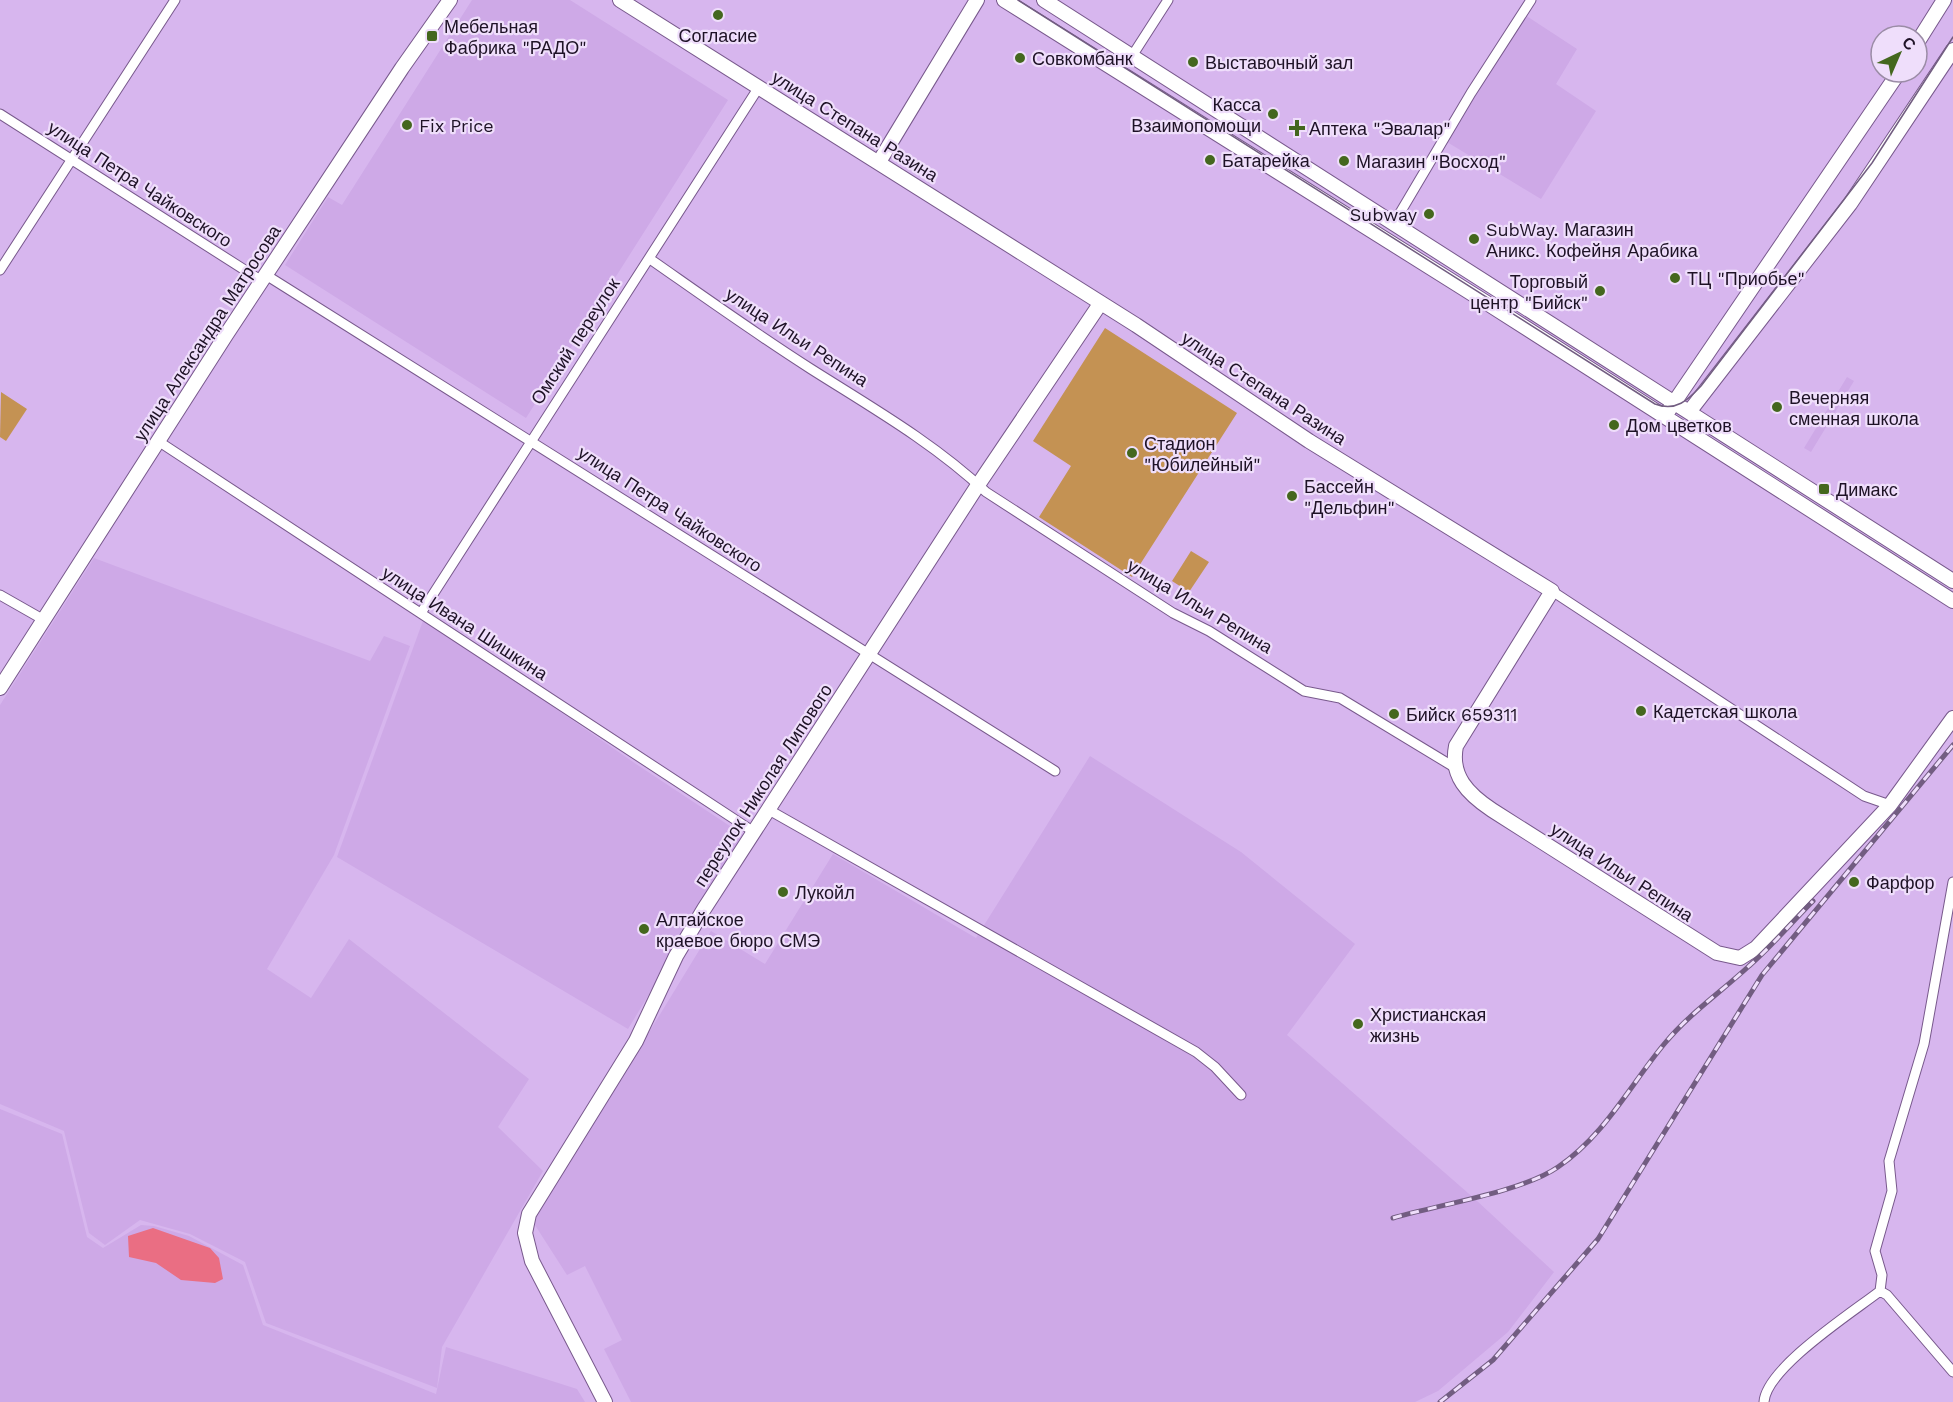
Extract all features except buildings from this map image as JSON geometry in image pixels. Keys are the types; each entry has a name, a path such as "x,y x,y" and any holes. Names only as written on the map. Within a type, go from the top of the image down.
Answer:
{"street":[{"path":"0,270 175,0"},
{"name":"улица Александра Матросова","path":"0,688 264,278 402,68 450,0"},
{"name":"улица Степана Разина","path":"620,0 879,162 1309,441 1552,591 1864,796 1890,805"},
{"path":"879,162 977,0"},
{"path":"1004,0 1953,601"},
{"path":"1044,0 1950,580 1937,592"},
{"path":"1122,75 1168,0"},
{"path":"1394,224 1471,93 1531,0"},
{"path":"1929,24 1944,0"},
{"path":"1689,412 1882,159 1953,50"},
{"path":"1664,417 1891,84"},
{"name":"Омский переулок","path":"421,613 759,87"},
{"name":"улица Петра Чайковского","path":"0,114 264,278 532,440 695,547 1055,771"},
{"name":"улица Ильи Репина","path":"650,259 781,350 894,421 978,485 1173,613 1209,631 1304,690 1340,698 1454,767 1464,786 1492,810 1699,943 1724,956 1740,958 1756,948 1890,805"},
{"name":"переулок Николая Липового","path":"605,1402 532,1261 525,1227 543,1187 636,1041 676,956 754,832 978,485 1100,304"},
{"name":"улица Ивана Шишкина","path":"158,441 754,832"},
{"path":"1784,494 1794,480"},
{"path":"1454,767 1456,746 1552,591"},
{"path":"0,595 44,620"},
{"path":"1890,805 1953,718"},
{"path":"769,810 1187,1047 1215,1067 1241,1095"},
{"path":"1764,1402 1766,1389 1791,1360 1880,1291 1882,1275 1875,1251 1892,1191 1889,1161 1924,1044 1953,882"},
{"path":"1880,1291 1887,1295 1953,1372"}],"shaded area":[{"path":"472,0 570,0 728,100 526,418 285,265 328,197 342,205"},
{"path":"1525,15 1577,49 1556,84 1596,111 1541,199 1447,142"},
{"name":"Стадион \"Юбилейный\"","path":"1105,328 1237,413 1132,577 1039,517 1071,466 1033,441"},
{"path":"1847,377 1854,381 1811,452 1804,448"},
{"path":"1,392 27,409 6,441 0,437"},
{"path":"1191,551 1209,562 1189,592 1172,581"},
{"path":"94,558 370,661 384,636 410,646 334,855 267,969 311,998 349,939 529,1079 498,1127 543,1171 442,1347 437,1388 266,1323 245,1262 190,1234 140,1220 105,1245 89,1233 64,1131 0,1104 0,705"},
{"path":"424,618 745,836 628,1029 337,857"},
{"path":"1090,756 1241,852 1355,944 1287,1035 1476,1200 1554,1272 1508,1332 1438,1391 1415,1402 631,1402 604,1349 622,1340 585,1266 567,1275 533,1222 711,931 765,964 833,854 976,938"},
{"path":"0,1109 62,1134 87,1237 103,1248 141,1225 154,1226 189,1236 243,1265 263,1325 436,1394 446,1347 577,1389 585,1402 0,1402"},
{"path":"153,1228 210,1248 219,1258 223,1279 215,1283 181,1280 156,1263 129,1257 128,1236"}],"tram line":[{"path":"1018,0 1655,404 1669,407 1686,400 1701,386 1872,163 1953,37"}],"railway":[{"path":"1440,1402 1493,1360 1598,1239 1762,975 1953,745"},
{"path":"1393,1218 1502,1191 1542,1176 1558,1167 1590,1140 1675,1032 1774,942 1813,901"}],"place":[{"name":"Согласие","path":"718,15"},
{"name":"Мебельная Фабрика \"РАДО\"","path":"432,36"},
{"name":"Совкомбанк","path":"1020,58"},
{"name":"Выставочный зал","path":"1193,62"},
{"name":"Касса Взаимопомощи","path":"1273,114"},
{"name":"Fix Price","path":"407,125"},
{"name":"Аптека \"Эвалар\"","path":"1297,128"},
{"name":"Батарейка","path":"1210,160"},
{"name":"Магазин \"Восход\"","path":"1344,161"},
{"name":"Subway","path":"1429,214"},
{"name":"SubWay. Магазин Аникс. Кофейня Арабика","path":"1474,239"},
{"name":"ТЦ \"Приобье\"","path":"1675,278"},
{"name":"Торговый центр \"Бийск\"","path":"1600,291"},
{"name":"Вечерняя сменная школа","path":"1777,407"},
{"name":"Дом цветков","path":"1614,425"},
{"name":"Стадион \"Юбилейный\"","path":"1132,453"},
{"name":"Димакс","path":"1824,489"},
{"name":"Бассейн \"Дельфин\"","path":"1292,496"},
{"name":"Кадетская школа","path":"1641,711"},
{"name":"Бийск 659311","path":"1394,714"},
{"name":"Фарфор","path":"1854,882"},
{"name":"Лукойл","path":"783,892"},
{"name":"Алтайское краевое бюро СМЭ","path":"644,929"},
{"name":"Христианская жизнь","path":"1358,1024"}]}
